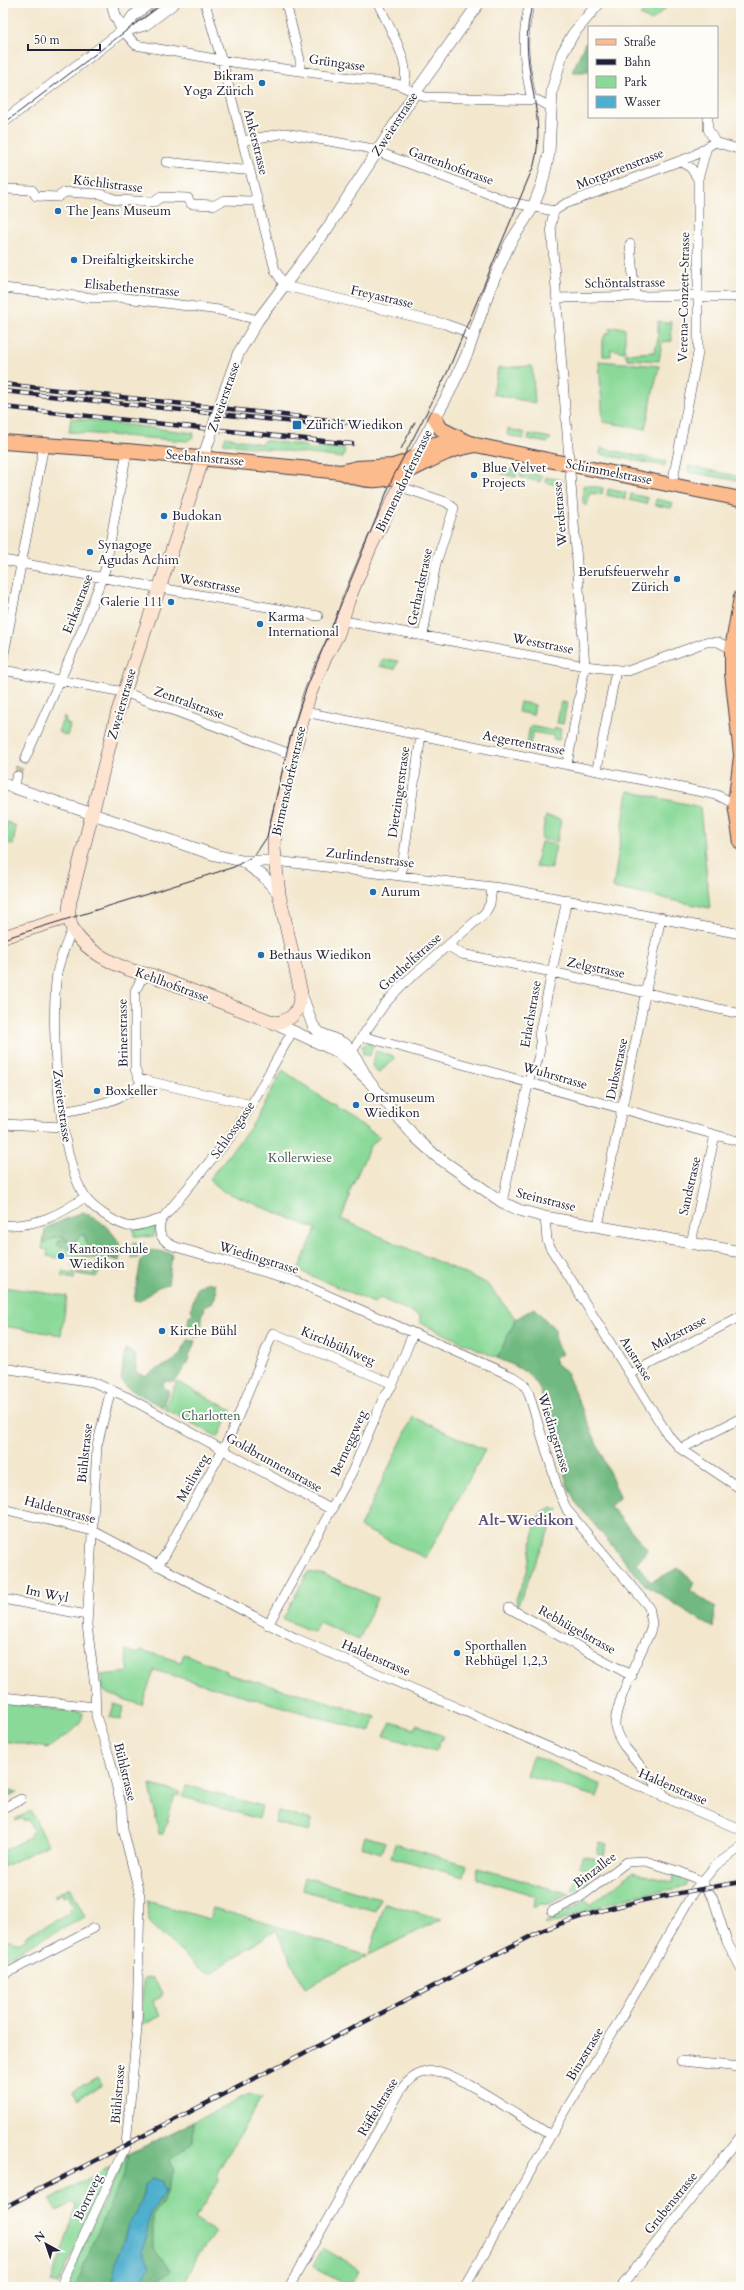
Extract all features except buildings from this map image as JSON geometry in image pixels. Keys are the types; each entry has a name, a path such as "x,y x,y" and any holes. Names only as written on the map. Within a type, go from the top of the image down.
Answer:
{"main road":[{"path":"435,418 441,429 463,440"},
{"name":"Schimmelstrasse","path":"341,472 357,468 387,468 413,458 435,444 463,440 476,445 569,465 672,484 741,499"},
{"name":"Seebahnstrasse","path":"3,442 127,450 341,472 353,478 376,480 406,474"},
{"name":"Schimmelstrasse","path":"406,474 450,451 476,445"},
{"name":"Zweierstrasse","path":"71,922 70,901 124,692 204,458"},
{"name":"Birmensdorferstrasse","path":"276,861 275,830 309,696 324,660 333,647 344,621 348,600 358,576 406,474"},
{"path":"741,597 732,648 732,673 741,756 735,804 741,842"},
{"path":"275,1023 284,1022 292,1017 298,1009 301,994 278,894 276,861"},
{"path":"3,937 71,922"},
{"name":"Kehlhofstrasse","path":"71,922 83,942 102,958 130,970 151,975 275,1023"}],"street":[{"path":"112,3 115,15 123,31"},
{"path":"3,122 123,31 133,16 150,3"},
{"path":"123,31 145,25 174,3"},
{"name":"Ankerstrasse","path":"205,3 275,270 285,286"},
{"path":"286,3 300,60 300,71"},
{"path":"378,3 404,63 406,78 404,85"},
{"name":"Zweierstrasse","path":"204,458 228,380 241,348 258,320 327,229 415,93 479,3"},
{"path":"530,3 523,31 523,43 524,64 532,100"},
{"path":"551,108 552,91 562,54 573,34 599,3"},
{"name":"Grüngasse","path":"123,31 136,45 220,60 404,85 415,93 425,97 538,100 551,108"},
{"name":"Birmensdorferstrasse","path":"406,474 467,354 471,338 510,243 533,206 542,184 549,154 551,108"},
{"path":"708,118 708,129 711,144 741,150"},
{"name":"Gartenhofstrasse","path":"242,141 279,133 368,148 511,202 533,206"},
{"name":"Morgartenstrasse","path":"554,211 565,204 680,160 711,144"},
{"name":"Verena-Conzett-Strasse","path":"672,484 698,353 698,179 711,144"},
{"path":"680,160 691,168 698,179"},
{"path":"166,162 242,170 249,168"},
{"name":"Köchlistrasse","path":"3,189 32,190 36,196 58,197 65,192 101,194 117,200 154,202 161,197 188,198 191,204 215,205 224,200 257,200"},
{"path":"533,206 554,211"},
{"name":"Werdstrasse","path":"554,211 551,225 585,666 567,765"},
{"path":"630,244 634,296"},
{"name":"Freyastrasse","path":"285,286 445,324 462,330 471,338"},
{"name":"Elisabethenstrasse","path":"3,288 93,298 118,297 219,310 258,320"},
{"name":"Schöntalstrasse","path":"557,298 634,296 741,297"},
{"path":"3,659 44,445"},
{"name":"Erikastrasse","path":"25,759 80,635 102,578 127,450"},
{"name":"Gerhardstrasse","path":"401,487 446,502 454,508 436,563 423,635"},
{"name":"Weststrasse","path":"3,560 318,616"},
{"name":"Weststrasse","path":"344,621 585,666 628,671 637,669 706,642 718,642 732,648"},
{"name":"Zentralstrasse","path":"3,670 124,692 293,755"},
{"path":"597,769 616,670"},
{"name":"Aegertenstrasse","path":"305,712 567,765 597,769 717,795 735,804"},
{"name":"Dietzingerstrasse","path":"401,876 421,735"},
{"path":"8,785 17,776"},
{"name":"Zurlindenstrasse","path":"8,785 92,815 210,854 242,861 276,861 492,888 567,899 741,934"},
{"path":"242,861 264,876 278,894"},
{"name":"Gotthelfstrasse","path":"347,1053 362,1036 389,999 485,913 490,904 492,888"},
{"name":"Erlachstrasse","path":"502,1202 529,1082 535,1070 541,1040 539,1035 567,899"},
{"name":"Dubsstrasse","path":"598,1226 661,917"},
{"name":"Zweierstrasse","path":"71,922 60,961 56,982 55,1051 63,1127 73,1168 85,1197 91,1204 126,1226 162,1219"},
{"name":"Zelgstrasse","path":"448,946 457,953 646,992 741,1014"},
{"name":"Brinerstrasse","path":"151,975 141,980 135,991 136,1074 144,1082 252,1105"},
{"name":"Steinstrasse","path":"301,994 313,1026 320,1032 345,1044 347,1053 358,1073 368,1080 426,1148 502,1202 519,1210 545,1216 741,1252"},
{"name":"Kehlhofstrasse","path":"275,1023 292,1032"},
{"name":"Steinstrasse","path":"292,1032 347,1053"},
{"name":"Schlossgasse","path":"162,1219 231,1136 252,1105 292,1032"},
{"name":"Wuhrstrasse","path":"362,1036 470,1067 481,1068 741,1142"},
{"path":"61,1112 85,1109 132,1091 144,1082"},
{"path":"3,1124 63,1127"},
{"name":"Sandstrasse","path":"690,1243 715,1135"},
{"path":"3,1225 37,1223 62,1212 85,1197"},
{"name":"Austrasse","path":"545,1216 547,1240 550,1247 668,1436 681,1449 741,1488"},
{"name":"Wiedingstrasse","path":"162,1219 159,1232 164,1241 170,1245 293,1280 516,1378 526,1388 559,1492 567,1510 649,1607 652,1623 650,1632 616,1718 616,1732 624,1746 667,1798"},
{"name":"Malzstrasse","path":"630,1374 741,1316"},
{"name":"Kirchbühlweg","path":"272,1333 393,1384"},
{"name":"Meiliweg","path":"157,1566 165,1555 223,1450 272,1333"},
{"name":"Berneggweg","path":"268,1625 352,1472 383,1399 393,1384 413,1333"},
{"name":"Goldbrunnenstrasse","path":"3,1368 93,1382 111,1389 332,1510"},
{"name":"Bühlstrasse","path":"111,1389 97,1446 87,1614 95,1686 95,1707 122,1810 123,1829 138,1886 141,1906 137,2028 126,2145 119,2160"},
{"path":"681,1449 741,1418"},
{"name":"Haldenstrasse","path":"3,1509 93,1531 268,1625 741,1830"},
{"name":"Im Wyl","path":"3,1599 87,1614"},
{"name":"Rebhügelstrasse","path":"510,1608 632,1676"},
{"path":"3,1696 95,1707"},
{"path":"3,1808 21,1799"},
{"name":"Binzstrasse","path":"465,2287 551,2135 701,1881 716,1865 741,1847"},
{"name":"Binzallee","path":"552,1911 579,1898 627,1862 645,1861 681,1872 701,1881"},
{"path":"701,1881 713,1898 727,1942 741,1968"},
{"path":"3,1975 94,1928"},
{"path":"681,2061 741,2067"},
{"name":"Räffelstrasse","path":"289,2287 408,2080 422,2072 441,2072 465,2083 551,2135"},
{"name":"Grubenstrasse","path":"621,2287 741,2136"},
{"name":"Borrweg","path":"60,2287 119,2160"}],"green space":[{"path":"655,3 671,3 652,21 640,15"},
{"path":"585,43 588,44 588,72 572,72"},
{"path":"658,321 667,323 671,321 672,341 662,342 659,361 628,359 625,354 654,352 658,340"},
{"path":"620,327 625,329 625,352 611,349 611,356 603,356 603,339 607,332 610,334 610,328"},
{"path":"599,361 659,366 645,429 603,422"},
{"path":"532,366 535,403 493,394 498,368"},
{"path":"71,418 194,433 193,437 187,441 69,432"},
{"path":"508,429 525,433 523,439 507,435"},
{"path":"529,434 551,438 547,443 528,439"},
{"path":"226,437 262,444 264,440 306,446 308,449 316,449 318,447 345,449 343,458 226,444 223,443"},
{"path":"601,448 666,462 664,466 600,454"},
{"path":"689,466 741,477 741,481 688,472"},
{"path":"501,467 517,471 516,477 499,473"},
{"path":"521,472 542,476 540,482 520,477"},
{"path":"546,477 562,480 563,483 561,486 545,482"},
{"path":"586,485 603,488 602,494 590,493 587,506 583,504 583,486"},
{"path":"608,489 626,493 625,499 607,495"},
{"path":"631,494 648,498 646,504 630,500"},
{"path":"656,499 673,503 671,508 655,505"},
{"path":"383,659 398,661 395,669 379,666"},
{"path":"520,702 535,705 533,715 518,712"},
{"path":"561,702 567,703 563,724 557,723"},
{"path":"64,716 67,724 70,725 67,736 58,732"},
{"path":"530,726 554,731 555,728 561,729 559,740 553,739 554,736 533,732 529,748 526,747"},
{"path":"628,791 700,807 710,908 613,888"},
{"path":"546,816 561,819 557,842 541,839"},
{"path":"7,822 16,826 13,845 4,843"},
{"path":"541,842 556,845 551,869 535,866"},
{"path":"369,1042 373,1043 370,1056 363,1054 362,1046"},
{"path":"376,1051 393,1056 395,1059 378,1073 372,1066"},
{"name":"Kollerwiese","path":"283,1070 335,1107 336,1110 380,1137 370,1146 348,1195 350,1197 341,1219 486,1283 516,1319 497,1358 420,1323 420,1316 380,1298 374,1303 298,1270 316,1229 223,1191 209,1179 251,1127"},
{"path":"83,1212 89,1214 100,1222 116,1238 121,1249 119,1261 108,1258 103,1253 95,1254 86,1245 85,1235 81,1235 76,1241 72,1242 74,1246 72,1249 67,1249 64,1246 61,1247 57,1245 59,1240 68,1240 60,1236 57,1238 55,1236 49,1241 43,1243 45,1228"},
{"path":"156,1225 154,1237 134,1236 134,1229"},
{"path":"81,1235 85,1235 86,1245 98,1254 103,1253 108,1258 99,1259 98,1263 101,1264 103,1268 96,1277 77,1274 77,1272 95,1274 96,1268 102,1267 96,1264 97,1259 80,1256 75,1259 78,1261 74,1264 77,1267 72,1267 74,1256 59,1253 58,1258 47,1256 48,1250 42,1249 43,1243 53,1238 62,1237 69,1240 64,1241 64,1246 71,1243"},
{"path":"133,1243 144,1244 137,1259 132,1258"},
{"path":"151,1250 170,1253 172,1255 168,1284 158,1287 140,1301 134,1300 141,1260"},
{"path":"63,1270 65,1274 67,1271 69,1274 75,1272 74,1279 62,1277"},
{"path":"207,1282 215,1284 217,1292 213,1302 205,1306 201,1315 202,1323 200,1331 198,1336 195,1337 188,1324 189,1316 193,1314 191,1308 197,1288"},
{"path":"3,1287 67,1296 61,1335 3,1326"},
{"path":"534,1308 555,1329 556,1343 562,1354 554,1359 556,1364 566,1372 620,1497 610,1506 648,1550 636,1563 651,1582 678,1568 695,1583 690,1590 715,1607 713,1628 644,1584 577,1504 569,1489 565,1477 560,1456 562,1450 555,1427 548,1413 540,1390 526,1372 497,1358 516,1319"},
{"path":"188,1340 195,1341 187,1363 175,1382 165,1381 163,1385 169,1391 162,1407 128,1388 121,1380 125,1349 135,1354 136,1372 145,1377 177,1358"},
{"name":"Charlotten","path":"177,1382 232,1410 218,1437 164,1408"},
{"path":"413,1417 485,1450 426,1558 360,1527"},
{"path":"551,1507 558,1509 517,1607 516,1599 527,1572 536,1520 541,1513"},
{"path":"308,1572 326,1575 377,1598 359,1640 319,1622 313,1632 283,1619"},
{"path":"125,1650 139,1654 141,1650 181,1662 184,1654 227,1671 227,1674 309,1696 376,1717 370,1732 154,1670 142,1705 108,1694 103,1690 101,1675 129,1672"},
{"path":"3,1702 83,1713 79,1725 49,1748 3,1741"},
{"path":"114,1704 124,1707 121,1720 110,1717"},
{"path":"391,1722 414,1729 417,1724 443,1736 436,1751 384,1736"},
{"path":"533,1755 601,1785 597,1797 526,1775"},
{"path":"150,1785 180,1792 179,1796 175,1795 163,1834 159,1834"},
{"path":"186,1785 262,1806 259,1819 183,1797"},
{"path":"3,1790 17,1792 3,1799"},
{"path":"31,1811 48,1844 3,1867 3,1851 31,1837 30,1833 34,1831 28,1819 24,1821 22,1818 16,1821 15,1819"},
{"path":"278,1811 312,1820 309,1832 275,1823"},
{"path":"365,1836 385,1842 381,1853 362,1847"},
{"path":"600,1842 607,1844 604,1856 597,1854"},
{"path":"395,1844 467,1865 464,1877 391,1857"},
{"path":"583,1855 609,1863 597,1873 579,1866"},
{"path":"478,1868 570,1894 548,1904 539,1904 536,1907 533,1906 536,1896 476,1878"},
{"path":"633,1872 672,1882 674,1874 687,1882 685,1887 629,1897 546,1925 545,1923 581,1903 585,1899 590,1905"},
{"path":"577,1876 590,1880 576,1891 572,1890"},
{"path":"305,1877 380,1899 375,1911 302,1890"},
{"path":"70,1887 85,1917 5,1959 3,1938 6,1938 8,1941 11,1939 13,1942 16,1941 17,1943 26,1939 25,1936 71,1913 69,1909 74,1907 68,1895 63,1897 63,1893 55,1897 55,1895"},
{"path":"147,1901 209,1919 213,1908 276,1926 367,1956 305,1988 275,1930 210,1974 199,1969 148,1921"},
{"path":"385,1903 441,1919 369,1955"},
{"path":"146,1977 152,1978 162,1993 161,1997 153,2001 161,2016 142,2025 143,1981"},
{"path":"97,2077 102,2085 78,2099 73,2091"},
{"path":"249,2094 262,2097 218,2171 218,2183 194,2219 215,2232 197,2257 183,2287 63,2287 128,2151 127,2158 129,2154"},
{"path":"194,2122 193,2141 170,2160 174,2170 163,2202 153,2217 153,2248 171,2271 154,2282 137,2270 127,2287 76,2287 91,2246 117,2190 129,2154"},
{"path":"108,2168 112,2169 58,2285 51,2283 77,2206 73,2203 57,2211 50,2199"},
{"path":"323,2248 360,2270 350,2287 315,2268 313,2265"}],"water":[{"path":"151,2178 161,2181 165,2191 150,2216 143,2251 150,2267 143,2278 142,2287 111,2287 116,2261 129,2223 142,2201 144,2187"}],"tunnel":[{"path":"17,776 25,759"}],"tram line":[{"path":"3,124 163,3"},
{"path":"3,939 234,867 255,855 267,837 290,738 305,692 393,477 447,373 534,165 538,124 527,45 528,25 533,3"},
{"path":"401,449 415,422"}],"railway":[{"path":"3,384 356,423"},
{"path":"3,391 342,427"},
{"path":"3,407 352,444"},
{"path":"3,2208 541,1931 614,1907 741,1882"}],"place":[{"name":"Bikram Yoga Zürich","path":"262,83"},
{"name":"The Jeans Museum","path":"58,211"},
{"name":"Dreifaltigkeitskirche","path":"74,260"},
{"name":"Zürich Wiedikon","path":"297,425"},
{"name":"Blue Velvet Projects","path":"474,475"},
{"name":"Budokan","path":"164,516"},
{"name":"Synagoge Agudas Achim","path":"90,552"},
{"name":"Berufsfeuerwehr Zürich","path":"677,579"},
{"name":"Galerie 111","path":"171,602"},
{"name":"Karma International","path":"260,624"},
{"name":"Aurum","path":"373,892"},
{"name":"Bethaus Wiedikon","path":"261,955"},
{"name":"Boxkeller","path":"97,1091"},
{"name":"Ortsmuseum Wiedikon","path":"356,1105"},
{"name":"Kantonsschule Wiedikon","path":"61,1256"},
{"name":"Kirche Bühl","path":"162,1331"},
{"name":"Sporthallen Rebhügel 1,2,3","path":"457,1653"}],"district":[{"name":"Alt-Wiedikon","path":"526,1520"}]}
